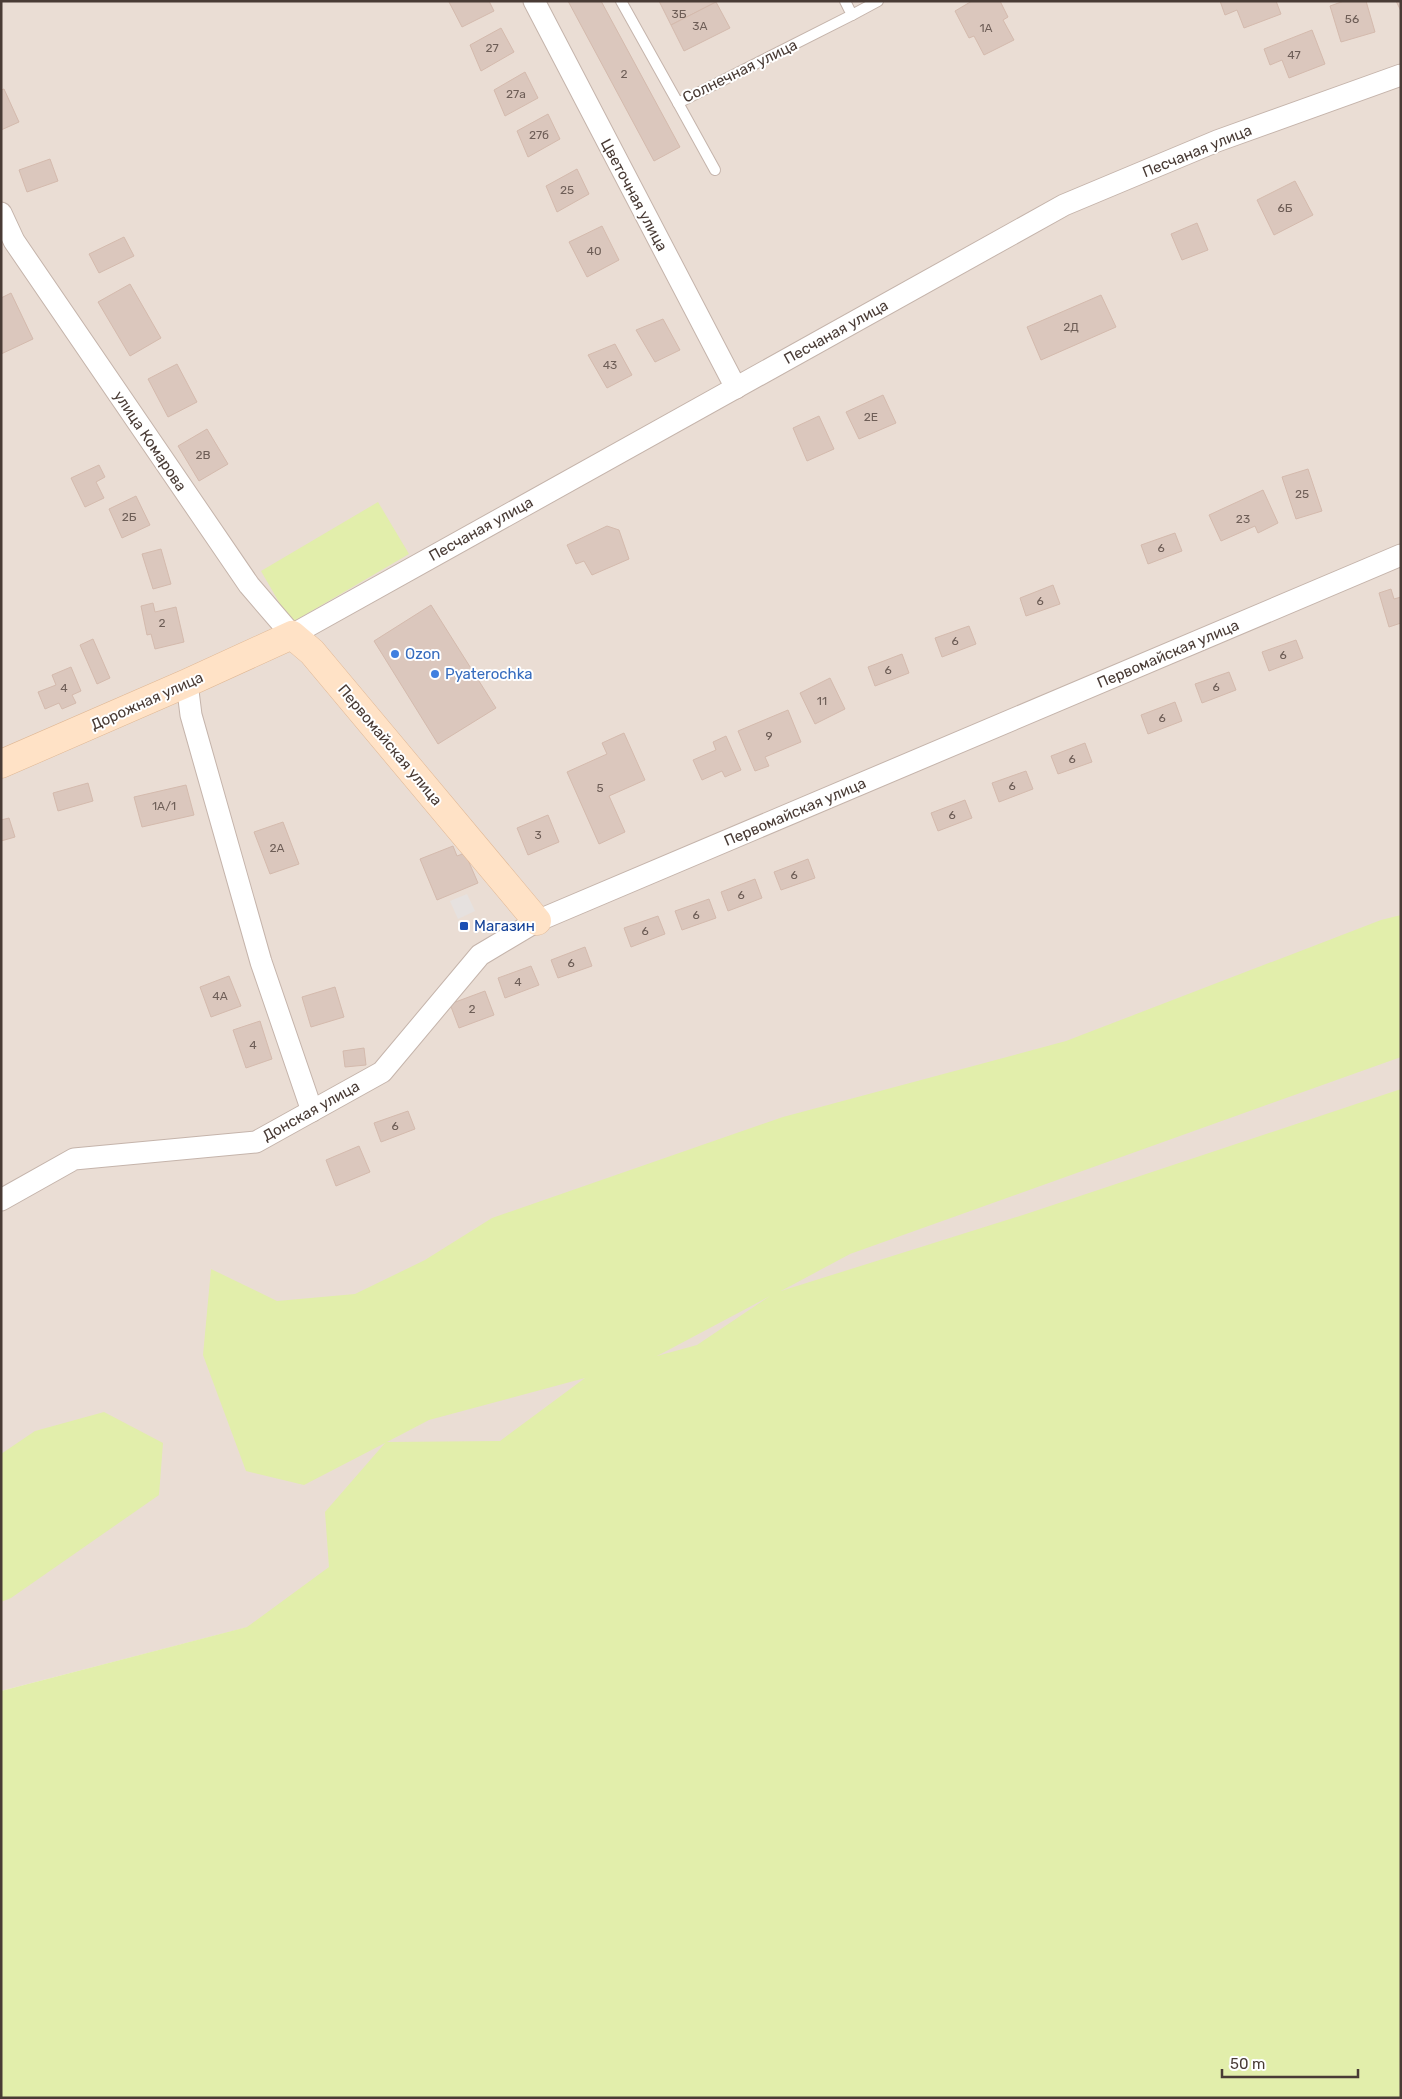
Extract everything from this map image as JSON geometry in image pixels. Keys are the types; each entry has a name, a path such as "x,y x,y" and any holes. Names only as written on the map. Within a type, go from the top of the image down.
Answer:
{"street":[{"name":"Цветочная улица","path":"534,1 736,388"},
{"name":"Песчаная улица","path":"292,635 1064,205 1217,141 1401,75"},
{"name":"улица Комарова","path":"1,213 7,244 244,577 292,635"},
{"name":"Первомайская улица","path":"292,635 312,652 537,921 1401,555"},
{"name":"Дорожная улица","path":"1,764 292,635"},
{"path":"187,683 191,715 261,962 312,1111"},
{"name":"Донская улица","path":"1,1200 74,1159 256,1142 382,1072 480,955 537,921"}],"lane":[{"name":"Солнечная улица","path":"621,1 678,103 878,1"},
{"path":"845,1 852,15"},
{"path":"678,103 715,170"}],"shaded area":[{"path":"1,1 1401,1 1401,1282 287,1617 1,1691"},
{"path":"467,894 475,911 458,919 450,901"}],"green space":[{"path":"378,502 409,554 291,623 261,571"},
{"path":"1401,915 1401,1057 850,1254 781,1291 1026,1214 1401,1089 1401,2098 1,2098 1,1691 247,1627 329,1567 325,1512 385,1443 304,1485 246,1471 203,1355 211,1269 277,1301 355,1294 425,1260 492,1218 783,1117 1066,1041 1381,920","holes":["770,1296 697,1345 657,1356","585,1378 500,1441 387,1442 429,1420"]},
{"path":"104,1412 163,1443 159,1495 11,1598 1,1602 1,1454 35,1431"}],"building":[{"path":"450,1 489,1 494,11 462,27"},
{"path":"568,1 601,1 680,147 654,161"},
{"path":"659,1 716,1 716,2 671,25"},
{"path":"972,1 1000,1 1008,17 1003,20 1014,40 984,55 974,36 969,38 955,11"},
{"path":"1220,1 1276,1 1281,14 1244,28 1237,10 1225,15"},
{"path":"1344,1 1366,1 1375,32 1341,42 1330,6"},
{"path":"1396,1 1401,1 1401,11"},
{"path":"716,2 730,28 684,51 671,25"},
{"path":"501,28 514,52 481,71 470,45"},
{"path":"1312,30 1325,64 1289,78 1282,60 1270,65 1264,49"},
{"path":"525,72 538,98 505,116 494,90"},
{"path":"4,89 19,122 1,130 1,90"},
{"path":"548,114 560,139 528,157 517,131"},
{"path":"50,159 58,181 27,192 19,170"},
{"path":"577,169 589,194 557,212 546,186"},
{"path":"1295,181 1313,215 1274,235 1257,200"},
{"path":"1197,223 1208,250 1182,260 1171,234"},
{"path":"602,226 619,260 587,277 569,242"},
{"path":"124,237 134,256 99,273 89,254"},
{"path":"130,284 161,338 130,356 98,302"},
{"path":"11,293 33,339 1,354 1,298"},
{"path":"1101,295 1116,327 1041,360 1027,327"},
{"path":"663,319 680,350 655,362 636,330"},
{"path":"615,344 632,375 607,388 588,355"},
{"path":"177,364 197,402 168,417 148,379"},
{"path":"883,395 896,423 859,439 846,412"},
{"path":"819,416 834,449 807,461 793,428"},
{"path":"207,429 228,464 199,481 178,446"},
{"path":"99,465 105,477 96,482 104,498 85,507 71,478"},
{"path":"1308,469 1322,511 1296,519 1282,477"},
{"path":"1263,490 1278,523 1258,533 1255,526 1221,541 1209,515"},
{"path":"136,496 150,525 122,538 109,509"},
{"path":"607,526 619,530 629,559 592,575 584,561 576,564 567,545"},
{"path":"1175,533 1182,551 1148,564 1141,545"},
{"path":"161,549 171,584 153,589 142,554"},
{"path":"1053,585 1060,604 1026,616 1020,598"},
{"path":"1391,589 1394,599 1401,597 1401,623 1389,627 1379,593"},
{"path":"153,603 155,612 176,607 184,642 155,649 151,634 147,635 141,606"},
{"name":"Pyaterochka","path":"431,605 496,708 438,744 374,641"},
{"path":"969,626 976,644 942,657 935,638"},
{"path":"93,639 110,678 97,684 80,645"},
{"path":"1296,640 1303,658 1269,671 1262,652"},
{"path":"902,654 909,673 875,686 868,667"},
{"path":"71,667 81,691 72,695 76,703 62,709 59,703 45,709 38,692 56,685 52,675"},
{"path":"1229,672 1236,690 1202,703 1195,684"},
{"path":"830,678 845,709 815,724 800,693"},
{"path":"1175,702 1182,721 1148,734 1141,715"},
{"path":"788,710 801,742 765,757 769,766 755,771 738,731"},
{"path":"624,733 645,780 609,796 625,832 599,844 567,772 607,754 602,743"},
{"path":"726,736 741,770 725,777 722,771 702,780 693,760 716,750 713,742"},
{"path":"1085,743 1092,762 1058,774 1051,756"},
{"path":"1026,771 1033,789 999,802 992,783"},
{"path":"88,783 93,801 58,811 53,793"},
{"path":"186,785 194,815 142,827 134,797"},
{"path":"965,800 972,818 938,831 931,813"},
{"path":"548,815 559,842 528,855 517,828"},
{"path":"9,818 15,837 1,841 1,820"},
{"path":"283,822 299,864 270,874 254,832"},
{"path":"453,846 457,856 465,853 478,883 437,900 420,859"},
{"path":"808,859 815,878 781,890 774,872"},
{"path":"755,879 762,898 728,911 721,892"},
{"path":"709,899 716,918 682,930 675,911"},
{"path":"658,916 665,934 631,947 624,928"},
{"path":"585,947 592,966 558,978 551,960"},
{"path":"531,966 539,985 505,998 498,978"},
{"path":"229,976 241,1006 211,1017 200,987"},
{"path":"335,987 344,1017 311,1027 302,997"},
{"path":"485,991 494,1015 459,1028 450,1004"},
{"path":"260,1021 272,1059 246,1068 233,1030"},
{"path":"364,1048 366,1065 345,1067 343,1051"},
{"path":"408,1111 415,1129 381,1142 374,1123"},
{"path":"359,1146 370,1172 336,1186 326,1160"}],"place":[{"name":"Ozon","path":"395,654"},
{"name":"Pyaterochka","path":"435,674"},
{"name":"Магазин","path":"464,926"}]}
